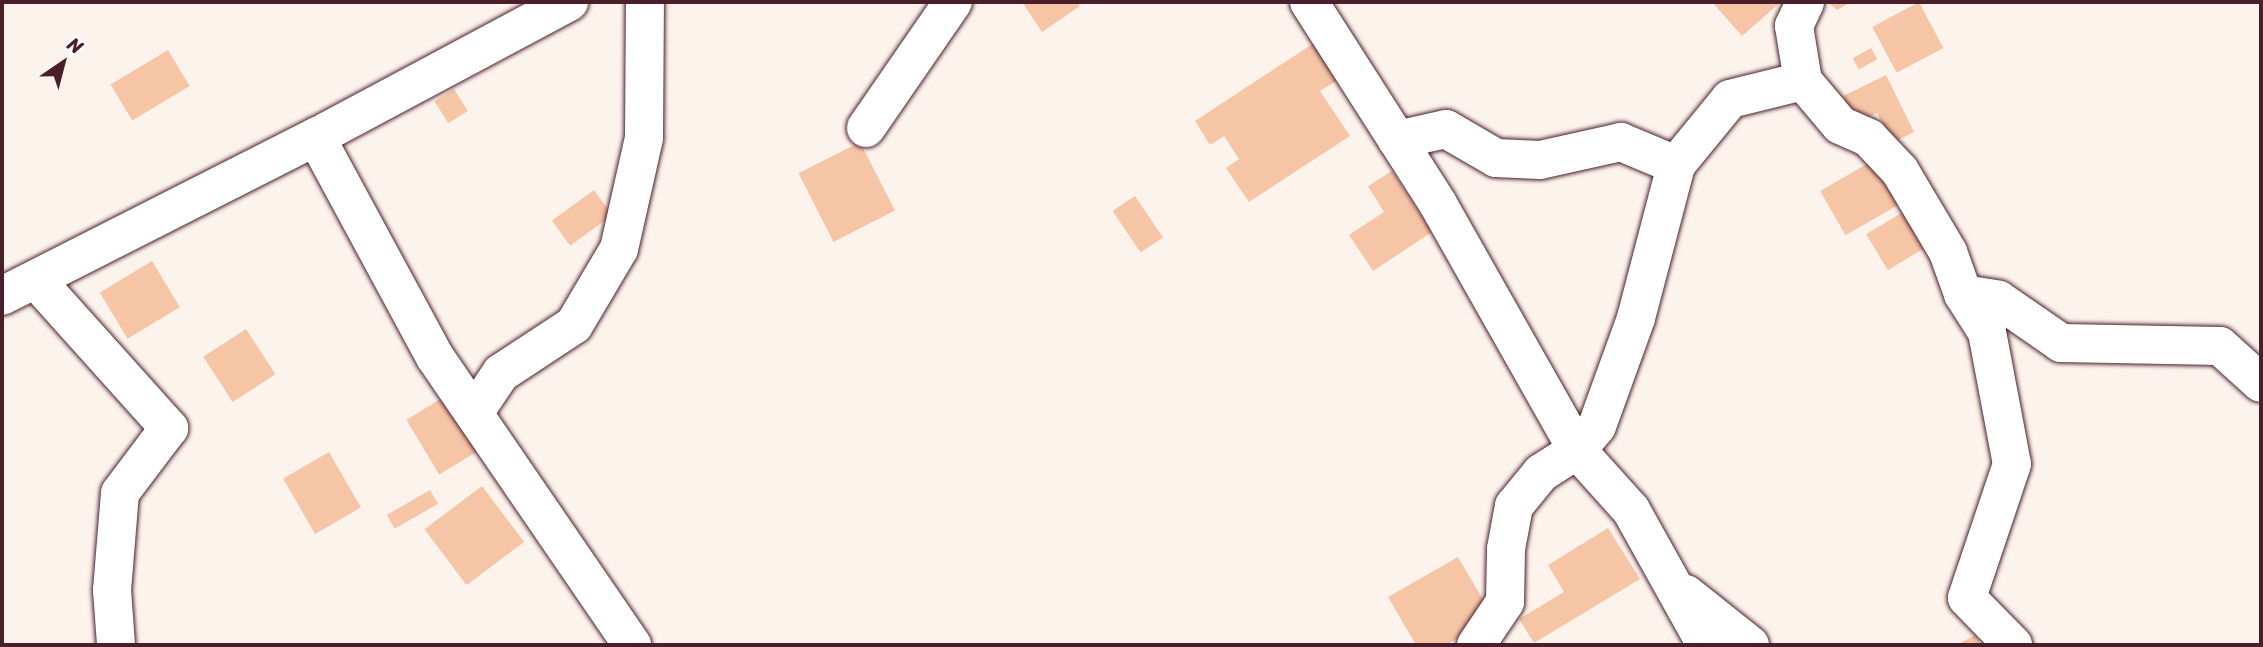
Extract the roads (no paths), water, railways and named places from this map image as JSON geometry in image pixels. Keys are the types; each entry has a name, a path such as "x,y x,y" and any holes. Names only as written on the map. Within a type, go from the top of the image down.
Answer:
{"street":[{"path":"2,296 37,281 316,137 569,2"},
{"path":"474,413 501,373 574,325 620,249 644,138 645,2"},
{"path":"866,128 953,2"},
{"path":"1309,2 1397,140 1577,450 1631,510 1706,645"},
{"path":"1805,2 1794,26 1803,80 1840,125 1869,138 1900,171 1948,252 1963,293 1987,331 2012,464 1966,598 2013,645"},
{"path":"1476,645 1505,602 1506,549 1514,506 1541,473 1577,450 1597,426 1616,380 1676,165 1730,99 1803,80"},
{"path":"1397,140 1446,128 1496,158 1540,160 1621,142 1676,165"},
{"path":"316,137 435,357 632,645"},
{"path":"37,281 170,428 120,492 112,590 116,645"},
{"path":"1963,293 1999,300 2061,343 2220,346 2261,383"},
{"path":"1672,583 1749,645"}]}
